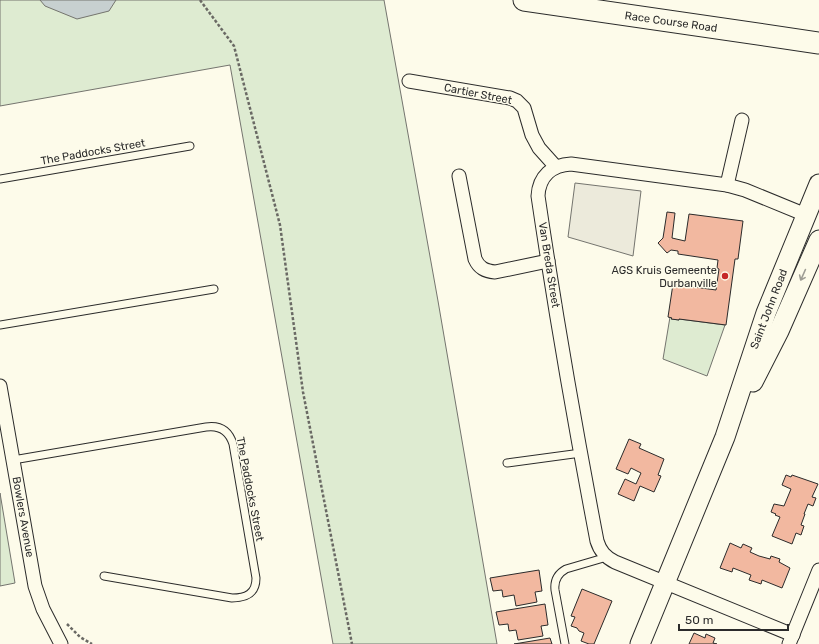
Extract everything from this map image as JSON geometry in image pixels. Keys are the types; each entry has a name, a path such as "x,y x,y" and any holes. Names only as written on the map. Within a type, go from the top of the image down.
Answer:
{"main road":[{"name":"Race Course Road","path":"524,0 819,43"},
{"name":"Saint John Road","path":"725,437 766,313 819,184"},
{"name":"Saint John Road","path":"640,644 725,437 778,331 819,240"}],"street":[{"name":"Cartier Street","path":"408,81 510,98 517,101 524,108 532,135 539,148 556,167"},
{"path":"727,185 742,120"},
{"path":"556,167 571,164 727,185 745,190 806,215"},
{"name":"Van Breda Street","path":"556,167 547,173 540,184 538,196 580,452 597,541 602,552 607,557"},
{"path":"459,176 475,259 481,268 487,271 495,272 548,261"},
{"name":"Bowlers Avenue","path":"0,386 38,598 50,626 60,644"},
{"path":"607,557 615,562 665,582 791,639 819,570"}],"lane":[{"name":"The Paddocks Street","path":"0,179 190,146"},
{"path":"0,325 214,288"},
{"name":"The Paddocks Street","path":"13,460 206,426 219,427 228,434 233,444 256,578 253,592 243,597 232,598 104,576"},
{"path":"507,463 580,452"},
{"path":"565,644 555,590 556,578 566,569 607,557"}],"path":[{"path":"200,0 234,46 280,225 303,392 352,644"}],"green space":[{"path":"0,0 384,0 497,644 333,644 230,65 0,106"},
{"path":"670,317 672,319 725,325 707,376 663,359"},
{"path":"0,493 15,583 0,586"}],"shaded area":[{"path":"40,0 116,0 109,11 77,19 45,6"},
{"path":"575,183 641,191 633,256 568,237"}],"building":[{"name":"AGS Kruis Gemeente Durbanville","path":"667,212 675,213 672,238 685,241 689,214 743,221 738,259 735,259 726,325 671,319 672,318 668,317 673,284 716,290 719,269 717,268 718,260 678,254 678,251 671,250 667,253 658,243 663,238"},
{"path":"629,439 641,444 639,448 664,459 658,475 661,476 654,492 640,486 634,501 618,494 625,479 636,484 641,473 631,468 628,474 616,469"},
{"path":"786,475 791,477 792,475 818,484 812,497 816,498 813,506 808,504 804,514 801,525 804,526 801,535 796,533 792,544 772,536 780,517 771,512 774,504 784,506 791,489 782,485"},
{"path":"730,543 741,548 743,544 752,548 750,552 759,556 770,559 771,556 780,559 779,562 790,568 782,588 762,580 761,584 749,580 751,575 733,568 732,572 720,568"},
{"path":"539,570 542,591 535,592 537,602 516,606 514,595 503,597 502,590 493,591 490,578"},
{"path":"582,589 612,601 594,644 581,641 584,633 571,626 575,617 571,616"},
{"path":"545,604 548,625 541,626 543,636 518,640 516,630 509,631 508,624 499,625 496,612"},
{"path":"694,633 705,638 706,634 715,638 713,643 717,644 689,644"},
{"path":"550,638 552,644 514,644"}],"place":[{"name":"AGS Kruis Gemeente Durbanville","path":"725,276"}]}
